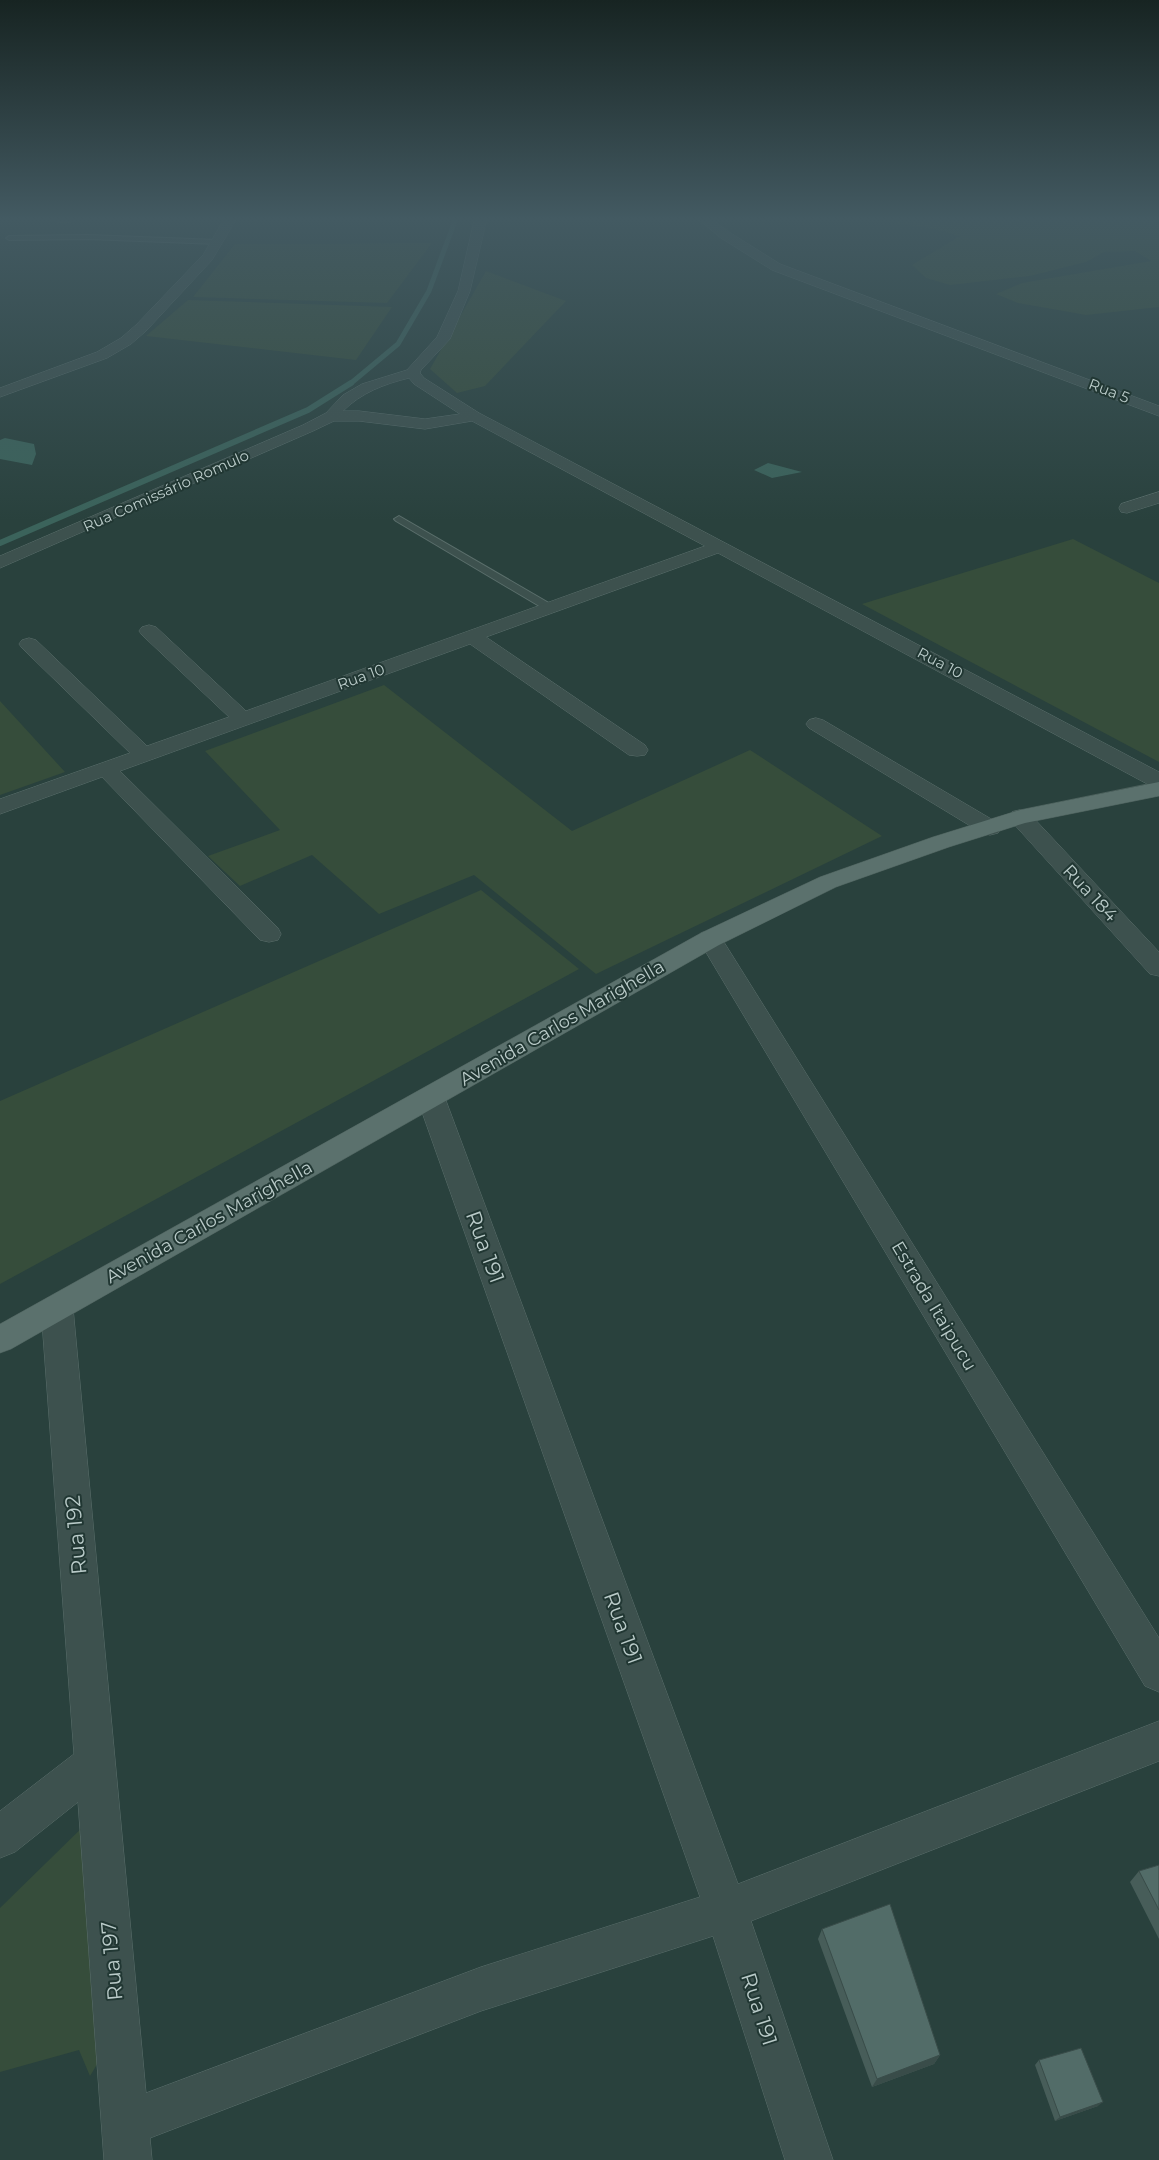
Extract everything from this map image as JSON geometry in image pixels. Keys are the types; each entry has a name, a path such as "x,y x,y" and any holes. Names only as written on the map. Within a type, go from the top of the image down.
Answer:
{"main road":[{"name":"Avenida Carlos Marighella","path":"0,1340 710,939 828,882 941,842 1020,818 1159,789"}],"street":[{"path":"0,393 102,354 126,341 149,319"},
{"path":"413,373 421,361 443,339 452,319"},
{"name":"Rua 5","path":"914,319 1159,411"},
{"name":"Rua 10","path":"413,373 419,381 474,416 1159,781"},
{"name":"Rua Comissário Romulo","path":"0,562 299,432 331,416 340,405 367,386 378,381 413,373"},
{"name":"Rua Comissário Romulo","path":"331,416 359,416 425,424 474,416"},
{"path":"1127,508 1159,497"},
{"name":"Rua 10","path":"0,806 721,546"},
{"path":"149,631 243,719"},
{"path":"473,637 637,750"},
{"path":"29,644 143,754"},
{"path":"816,724 990,828"},
{"path":"106,768 269,934"},
{"name":"Rua 184","path":"1020,818 1159,968"},
{"name":"Estrada Itaipucu","path":"710,939 1159,1673"},
{"name":"Rua 191","path":"431,1098 726,1910 809,2160"},
{"name":"Rua 192","path":"57,1308 96,1762"},
{"path":"127,2142 481,1989 726,1910 1159,1741"},
{"path":"0,1837 96,1762"},
{"name":"Rua 197","path":"96,1762 127,2142"}],"lane":[{"path":"399,519 550,608"}],"shaded area":[{"path":"166,319 384,319 356,360 146,336"},
{"path":"459,319 549,319 485,386 457,393 430,369"},
{"path":"5,438 34,444 36,454 32,465 0,459 0,440"},
{"path":"768,463 802,472 772,478 754,470"},
{"path":"1073,539 1159,583 1159,762 862,604"},
{"path":"384,685 572,831 750,750 882,836 596,974 474,875 379,914 312,855 240,886 208,856 280,830 205,751"},
{"path":"0,701 65,772 0,795"},
{"path":"481,890 579,969 0,1284 0,1101"},
{"path":"93,1817 128,2013 90,2076 79,2050 0,2072 0,1908"}],"building":[{"path":"1159,1865 1159,1910 1139,1871"},
{"path":"890,1904 940,2055 877,2079 822,1929"},
{"path":"1081,2048 1103,2102 1060,2117 1039,2060"}],"waterway":[{"path":"350,384 398,344 413,319"},
{"path":"0,543 308,410 351,383"}]}
